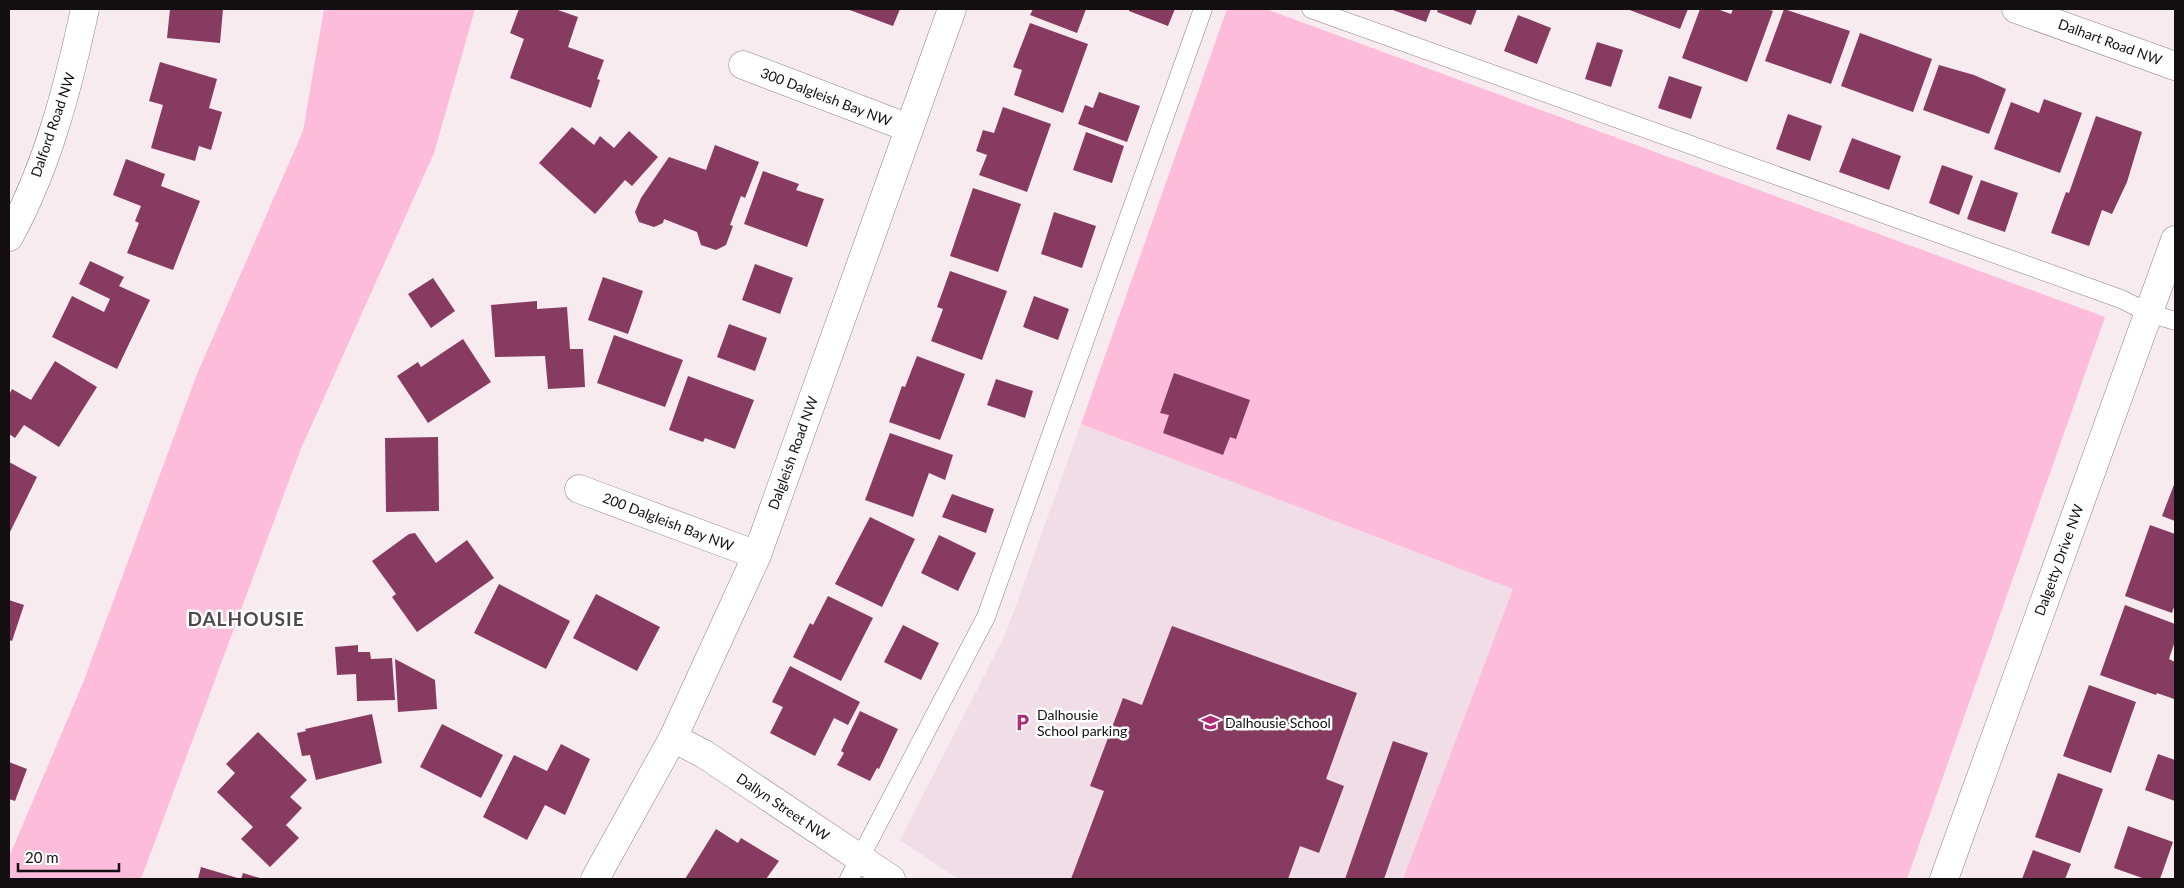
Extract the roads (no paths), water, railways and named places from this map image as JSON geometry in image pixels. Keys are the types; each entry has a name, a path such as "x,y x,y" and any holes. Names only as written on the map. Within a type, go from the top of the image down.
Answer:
{"street":[{"name":"Dalford Road NW","path":"9,237 46,155 71,74 85,9"},
{"name":"Dalgleish Road NW","path":"594,879 673,738 757,555 952,9"},
{"name":"Dalhart Road NW","path":"2016,9 2175,66"},
{"name":"300 Dalgleish Bay NW","path":"743,65 909,128"},
{"name":"Dalgetty Drive NW","path":"1944,879 2175,240"},
{"name":"200 Dalgleish Bay NW","path":"580,489 757,555"},
{"name":"Dallyn Street NW","path":"673,738 704,754 855,869 891,879"}],"lane":[{"path":"855,869 986,617 1203,9"},
{"path":"1311,9 2121,299 2149,313 2175,322"}],"place":[{"name":"Dalhousie School parking","path":"1023,723"},
{"name":"Dalhousie School","path":"1211,723"}],"district":[{"name":"DALHOUSIE","path":"246,619"}]}
